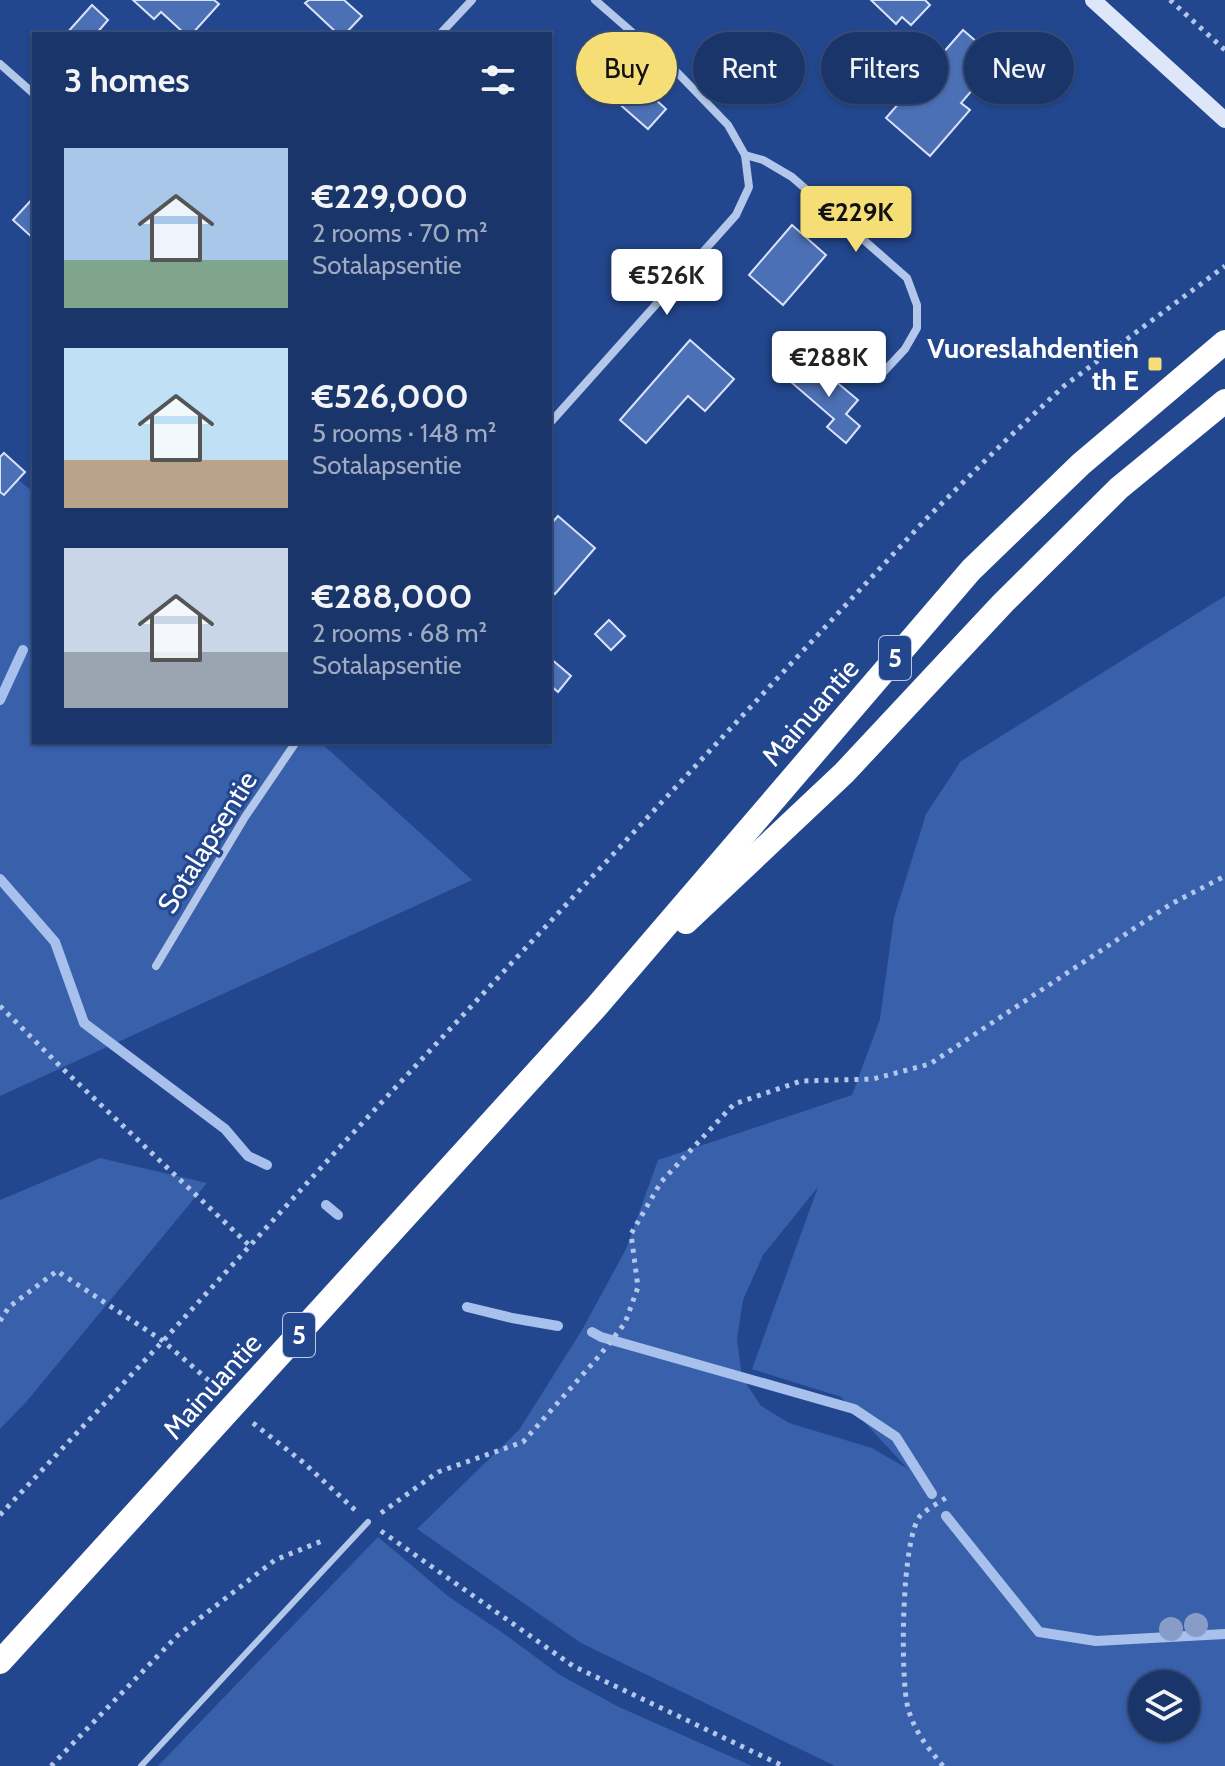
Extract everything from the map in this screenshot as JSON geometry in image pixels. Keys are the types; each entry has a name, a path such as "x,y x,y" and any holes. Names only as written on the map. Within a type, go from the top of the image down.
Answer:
{"highway":[{"name":"Mainuantie","path":"0,1662 597,1006 971,570 1081,464 1225,342"},
{"name":"Mainuantie","path":"597,1006 844,773 1003,603 1119,488 1225,401"}],"street":[{"path":"442,32 472,0"},
{"path":"552,421 736,215 749,187 745,155 728,125 671,66 595,0"},
{"path":"1093,0 1225,120"},
{"path":"0,64 32,92"},
{"path":"745,155 763,160 792,177 907,278 917,305 917,328 905,349 878,378"},
{"name":"Sotalapsentie","path":"156,966 245,817 295,744"}],"lane":[{"path":"141,1766 368,1522"}],"path":[{"path":"1170,0 1225,50"},
{"path":"0,1515 926,519 1064,386 1225,266"},
{"path":"51,1766 178,1635 275,1560 368,1522 438,1472 523,1442 625,1323 638,1287 631,1234 661,1182 734,1104 801,1081 873,1079 930,1064 1171,904 1225,876"},
{"path":"0,1006 250,1246"},
{"path":"0,1321 9,1307 57,1271 163,1341 215,1385"},
{"path":"259,1429 304,1463 368,1522 573,1666 783,1766"},
{"path":"943,1766 913,1724 904,1691 904,1649 908,1555 913,1528 921,1515 947,1497"}],"shaded area":[{"path":"0,464 32,491 32,744 322,744 472,880 0,1096"},
{"path":"1225,596 1225,1766 835,1766 581,1643 417,1529 519,1430 582,1330 626,1249 658,1160 852,1095 880,1019 894,917 926,814 961,761","holes":["818,1187 752,1369 841,1397 908,1469 872,1448 789,1423 761,1406 742,1377 737,1339 743,1300 763,1255"]},
{"path":"100,1158 207,1183 27,1401 0,1429 0,1200"},
{"path":"378,1537 449,1597 560,1675 619,1707 752,1766 158,1766"}],"building":[{"path":"133,0 214,0 219,4 194,32 183,32 161,12 154,19"},
{"path":"309,0 344,0 362,16 347,32 336,32 305,3"},
{"path":"871,0 925,0 930,5 911,25 902,17 896,24"},
{"path":"92,5 108,20 98,32 68,32"},
{"path":"963,30 965,32 964,100 961,103 970,110 930,156 886,118 898,104 948,104 948,47"},
{"path":"619,104 661,104 666,109 648,129"},
{"path":"32,199 32,237 13,220"},
{"path":"792,225 826,255 783,305 749,275"},
{"path":"690,340 734,379 705,411 688,396 646,443 620,420"},
{"path":"810,360 858,400 846,414 860,426 846,443 827,427 834,419 791,382"},
{"path":"4,453 25,472 4,495 0,492 0,457"},
{"path":"558,516 595,548 555,594 552,592 552,523"},
{"path":"609,620 625,636 611,650 595,634"},
{"path":"552,660 571,676 558,692 552,687"}],"waterway":[{"path":"0,700 23,650"},
{"path":"0,879 55,942 84,1023 225,1129 248,1156 267,1165"},
{"path":"326,1205 338,1215"},
{"path":"467,1307 558,1326"},
{"path":"592,1332 854,1409 896,1437 932,1494"},
{"path":"946,1516 1039,1632 1096,1641 1225,1634"}],"place":[{"name":"Vuoreslahdentien th E","path":"1155,364"}]}
